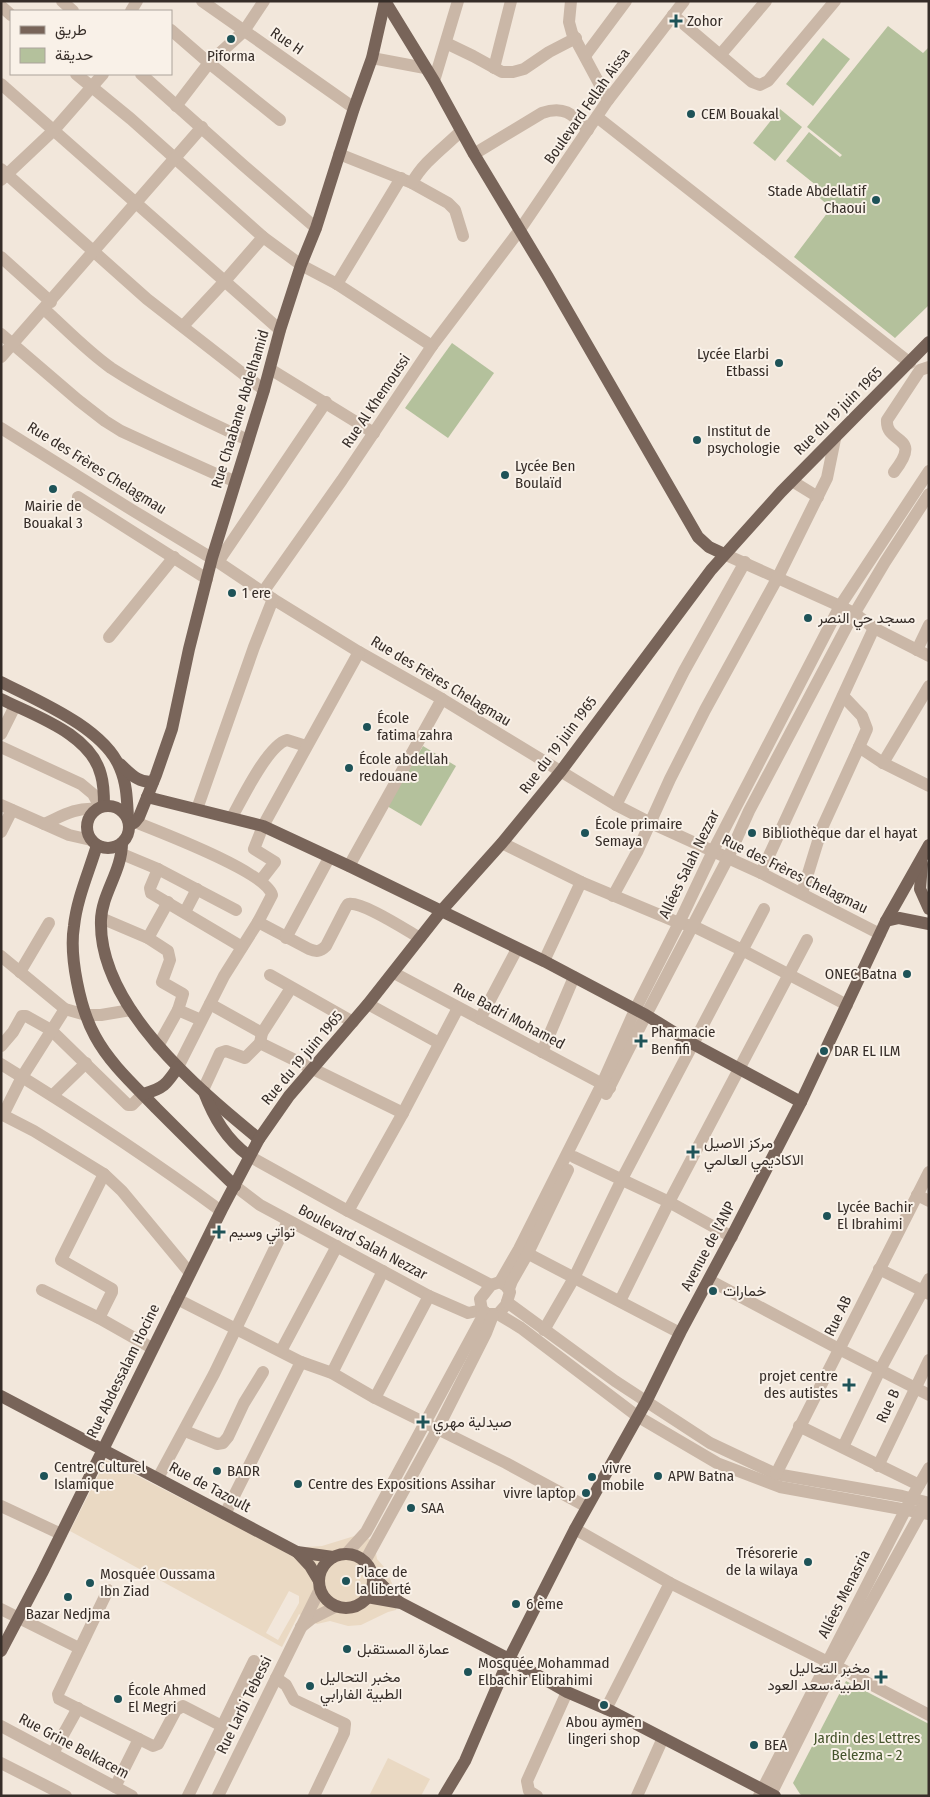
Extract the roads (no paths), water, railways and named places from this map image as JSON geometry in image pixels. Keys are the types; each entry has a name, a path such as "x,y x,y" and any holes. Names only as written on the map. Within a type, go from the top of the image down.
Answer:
{"main road":[{"name":"Rue Chaabane Abdelhamid","path":"131,821 139,817 172,729 189,649 207,579 215,560 235,481 301,265 316,228 372,58 385,1"},
{"path":"385,1 434,81 474,154 548,277 698,537 709,547 724,554"},
{"name":"Rue du 19 juin 1965","path":"234,1186 259,1139 289,1096 354,1022 442,910 502,843 560,771 724,554 792,481 929,342"},
{"path":"1,682 87,730 106,747 117,762 137,780 147,782 151,788 197,809 263,826 442,910 640,1012 693,1044 800,1102"},
{"path":"1,699 69,733 82,744 95,759 101,775 103,807"},
{"path":"117,762 123,778 131,821 116,875 103,905 100,918 104,954 110,972 131,1010 158,1046 178,1067 259,1139"},
{"path":"122,848 106,848 94,843 87,832 90,816 103,807 151,788"},
{"path":"103,807 118,808 131,821"},
{"path":"94,843 73,927 76,978 94,1036 109,1058 142,1094 234,1186"},
{"path":"926,850 920,890 929,909"},
{"name":"Avenue de l'ANP","path":"444,1796 465,1760 509,1659 575,1529 646,1402 680,1333 710,1280 800,1102 886,921 926,850"},
{"path":"886,921 900,918 929,924"},
{"path":"142,1094 155,1091 166,1084 178,1067"},
{"path":"203,1090 218,1124 228,1138 249,1156"},
{"name":"Rue Abdessalam Hocine","path":"1,1651 234,1186"},
{"name":"Rue de Tazoult","path":"1,1396 298,1552 333,1557"},
{"name":"Rue de Tazoult","path":"298,1552 310,1566 319,1585"},
{"path":"372,1575 373,1583 367,1597 361,1603 353,1606 337,1606 329,1602 319,1585 323,1567 333,1557 346,1554 356,1556 365,1562 372,1575 401,1603 509,1659 567,1692 606,1709 663,1738 767,1794"},
{"path":"367,1597 401,1603"}],"street":[{"path":"62,1 72,10"},
{"name":"Rue H","path":"202,1 354,108"},
{"path":"176,106 209,63 244,31 264,1"},
{"path":"434,81 458,1"},
{"path":"494,68 511,1"},
{"path":"571,1 569,22 572,33 608,100"},
{"path":"721,54 766,1"},
{"path":"677,6 721,54 757,85 764,84 835,1"},
{"path":"585,56 622,3"},
{"name":"Boulevard Fellah Aissa","path":"519,231 608,100 677,6"},
{"path":"172,31 280,120"},
{"path":"446,43 502,72 513,72 524,69 549,52 576,38"},
{"path":"372,58 425,68"},
{"path":"77,75 176,158 263,237 301,265 337,284 432,346"},
{"path":"102,75 54,130 3,174 147,299 264,390"},
{"path":"142,75 316,228"},
{"path":"1,84 280,330"},
{"path":"474,154 542,113 551,110 558,109 568,112 588,130"},
{"path":"597,116 910,363"},
{"path":"1,357 202,127"},
{"path":"337,284 407,180 416,176 461,131"},
{"path":"339,154 407,180 452,205 456,210 463,236"},
{"name":"Rue Al Khemoussi","path":"197,809 254,647 268,595 432,346 519,231"},
{"path":"183,326 263,237"},
{"path":"1,257 110,367 167,400 248,440"},
{"path":"1,334 105,421 121,431 235,481"},
{"path":"894,472 905,457 906,450 886,423 920,370 929,367"},
{"path":"270,369 374,433"},
{"path":"215,560 326,402"},
{"name":"Rue des Frères Chelagmau","path":"1,428 215,560 359,652 442,699 616,805 802,893 880,934"},
{"path":"613,896 651,823 670,779 778,578 818,497 827,478 835,439"},
{"name":"Allées Salah Nezzar","path":"490,1313 480,1299 500,1285 524,1251 606,1086 713,851 840,606 929,471"},
{"path":"792,481 818,497"},
{"path":"640,1012 693,926 769,773 854,614 929,494"},
{"path":"78,497 207,579"},
{"path":"724,554 840,606 874,628 929,656"},
{"path":"109,636 174,557"},
{"path":"616,805 684,671 745,562"},
{"path":"917,650 929,625"},
{"path":"761,873 874,628"},
{"path":"261,880 275,862 254,849 263,826 359,652"},
{"path":"883,763 929,686"},
{"path":"802,893 822,828 867,729 862,716 842,696"},
{"path":"349,866 442,699"},
{"path":"1,734 15,706"},
{"path":"232,817 267,756 278,744 287,740 306,746"},
{"path":"1,747 81,784 93,794 103,807"},
{"path":"859,748 883,763 929,786"},
{"path":"1,832 7,807 69,836 94,843"},
{"path":"44,824 72,811 103,807"},
{"path":"131,821 196,846 261,880 272,892 258,922 224,976 178,1067"},
{"path":"502,843 613,896 679,923 693,926 847,1005"},
{"path":"122,848 236,910"},
{"path":"286,938 329,858"},
{"path":"158,868 150,891 242,947"},
{"path":"544,961 581,882"},
{"path":"185,912 197,889"},
{"path":"148,938 168,902"},
{"path":"258,922 286,938 315,951 321,951 326,946 346,907 352,903 366,908 420,938"},
{"path":"544,1330 574,1278 622,1179 764,909"},
{"path":"100,918 148,938 170,953 169,963 162,982 183,994 178,1010 158,1046"},
{"path":"20,972 49,923"},
{"path":"620,1301 669,1202 807,940"},
{"path":"480,1019 517,949"},
{"path":"1,956 65,1009 86,1015 131,1010"},
{"name":"Rue Badri Mohamed","path":"394,973 606,1086"},
{"path":"270,975 354,1022"},
{"path":"542,1052 574,977"},
{"path":"203,1090 220,1053 226,1051 245,1058 261,1038 291,988"},
{"path":"210,1004 261,1038 312,1068 403,1113"},
{"path":"368,1004 439,1043"},
{"path":"348,1210 403,1113 458,1008"},
{"path":"65,1009 22,1077 2,1115 34,1131 104,1174 122,1191 190,1273"},
{"path":"178,1010 201,1020"},
{"path":"1,1046 13,1032 22,1016 26,1016 51,1030 129,1106 142,1094"},
{"path":"52,1095 86,1063"},
{"path":"1,1064 52,1095 188,1186 221,1211"},
{"path":"606,1086 574,1157 524,1251 680,1333"},
{"name":"Boulevard Salah Nezzar","path":"249,1156 348,1210 500,1285"},
{"path":"574,1157 669,1202 732,1236"},
{"name":"Rue AB","path":"776,1474 879,1269 923,1198 929,1172"},
{"path":"100,1318 112,1289 61,1260 104,1174"},
{"name":"Boulevard Salah Nezzar","path":"234,1186 260,1205 429,1296 468,1313 490,1313"},
{"path":"158,1478 184,1431 288,1220"},
{"path":"281,1352 337,1246"},
{"path":"843,1447 880,1370 927,1288 879,1269"},
{"path":"332,1373 383,1271"},
{"path":"710,1280 839,1349 929,1394"},
{"path":"346,1554 366,1532 424,1424 490,1313 507,1302 510,1295 500,1285"},
{"path":"42,1290 100,1318 152,1348"},
{"path":"375,1398 429,1296"},
{"path":"177,1299 281,1352 332,1373 424,1424 506,1463 587,1507"},
{"path":"507,1302 646,1402 710,1443 776,1474 902,1496 908,1504"},
{"path":"490,1313 521,1328 638,1416 717,1463 780,1488 927,1506"},
{"path":"365,1562 437,1430 486,1333 490,1313"},
{"name":"Rue B","path":"878,1466 914,1387 929,1360"},
{"path":"225,1514 302,1362"},
{"path":"580,1372 590,1362"},
{"path":"184,1431 217,1444 223,1443 263,1372"},
{"path":"799,1426 919,1485"},
{"name":"Allées Menasria","path":"767,1794 908,1504 929,1468"},
{"path":"1,1506 61,1534"},
{"name":"Allées Menasria","path":"831,1664 927,1506"},
{"path":"575,1529 670,1583 929,1715"},
{"path":"606,1709 670,1583"},
{"name":"Rue Larbi Tebessi","path":"218,1796 319,1585"},
{"path":"108,1590 58,1696 61,1700 153,1746 158,1745 176,1710 182,1706 222,1726"},
{"path":"300,1628 311,1619 337,1606"},
{"path":"1,1609 79,1648"},
{"path":"188,1796 254,1661"},
{"path":"276,1678 286,1685 294,1700 346,1724 314,1796"},
{"path":"537,1796 529,1791 527,1781 567,1692"},
{"path":"53,1753 78,1708"},
{"name":"Rue Grine Belkacem","path":"1,1726 132,1796"},
{"path":"641,1795 663,1738"},
{"path":"115,1787 139,1739"},
{"path":"1,1763 66,1796"}],"place":[{"name":"Zohor","path":"676,21"},
{"name":"Piforma","path":"231,39"},
{"name":"CEM Bouakal","path":"691,114"},
{"name":"Stade Abdellatif Chaoui","path":"876,200"},
{"name":"Lycée Elarbi Etbassi","path":"779,363"},
{"name":"Institut de psychologie","path":"697,440"},
{"name":"Lycée Ben Boulaïd","path":"505,475"},
{"name":"Mairie de Bouakal 3","path":"53,489"},
{"name":"1 ere","path":"232,593"},
{"name":"مسجد حي النصر","path":"808,618"},
{"name":"École fatima zahra","path":"367,727"},
{"name":"École abdellah redouane","path":"349,768"},
{"name":"École primaire Semaya","path":"585,833"},
{"name":"Bibliothèque dar el hayat","path":"752,833"},
{"name":"ONEC Batna","path":"907,974"},
{"name":"Pharmacie Benfifi","path":"641,1041"},
{"name":"DAR EL ILM","path":"824,1051"},
{"name":"مركز الاصيل الاكاديمي العالمي","path":"693,1152"},
{"name":"Lycée Bachir El Ibrahimi","path":"827,1216"},
{"name":"تواتي وسيم","path":"219,1232"},
{"name":"خمارات","path":"713,1291"},
{"name":"projet centre des autistes","path":"849,1385"},
{"name":"صيدلية مهري","path":"423,1422"},
{"name":"BADR","path":"217,1471"},
{"name":"Centre Culturel Islamique","path":"44,1476"},
{"name":"APW Batna","path":"658,1476"},
{"name":"vivre mobile","path":"592,1477"},
{"name":"Centre des Expositions Assihar","path":"298,1484"},
{"name":"vivre laptop","path":"586,1493"},
{"name":"SAA","path":"411,1508"},
{"name":"Trésorerie de la wilaya","path":"808,1562"},
{"name":"Place de la liberté","path":"346,1581"},
{"name":"Mosquée Oussama Ibn Ziad","path":"90,1583"},
{"name":"Bazar Nedjma","path":"68,1597"},
{"name":"6 ème","path":"516,1604"},
{"name":"عمارة المستقبل","path":"347,1649"},
{"name":"Mosquée Mohammad Elbachir Elibrahimi","path":"468,1672"},
{"name":"مخبر التحاليل الطبية،سعد العود","path":"881,1677"},
{"name":"مخبر التحاليل الطبية الفارابي","path":"310,1686"},
{"name":"École Ahmed El Megri","path":"118,1699"},
{"name":"Abou aymen lingeri shop","path":"604,1705"},
{"name":"BEA","path":"754,1745"}],"park label":[{"name":"Jardin des Lettres Belezma - 2","path":"867,1746"}]}
